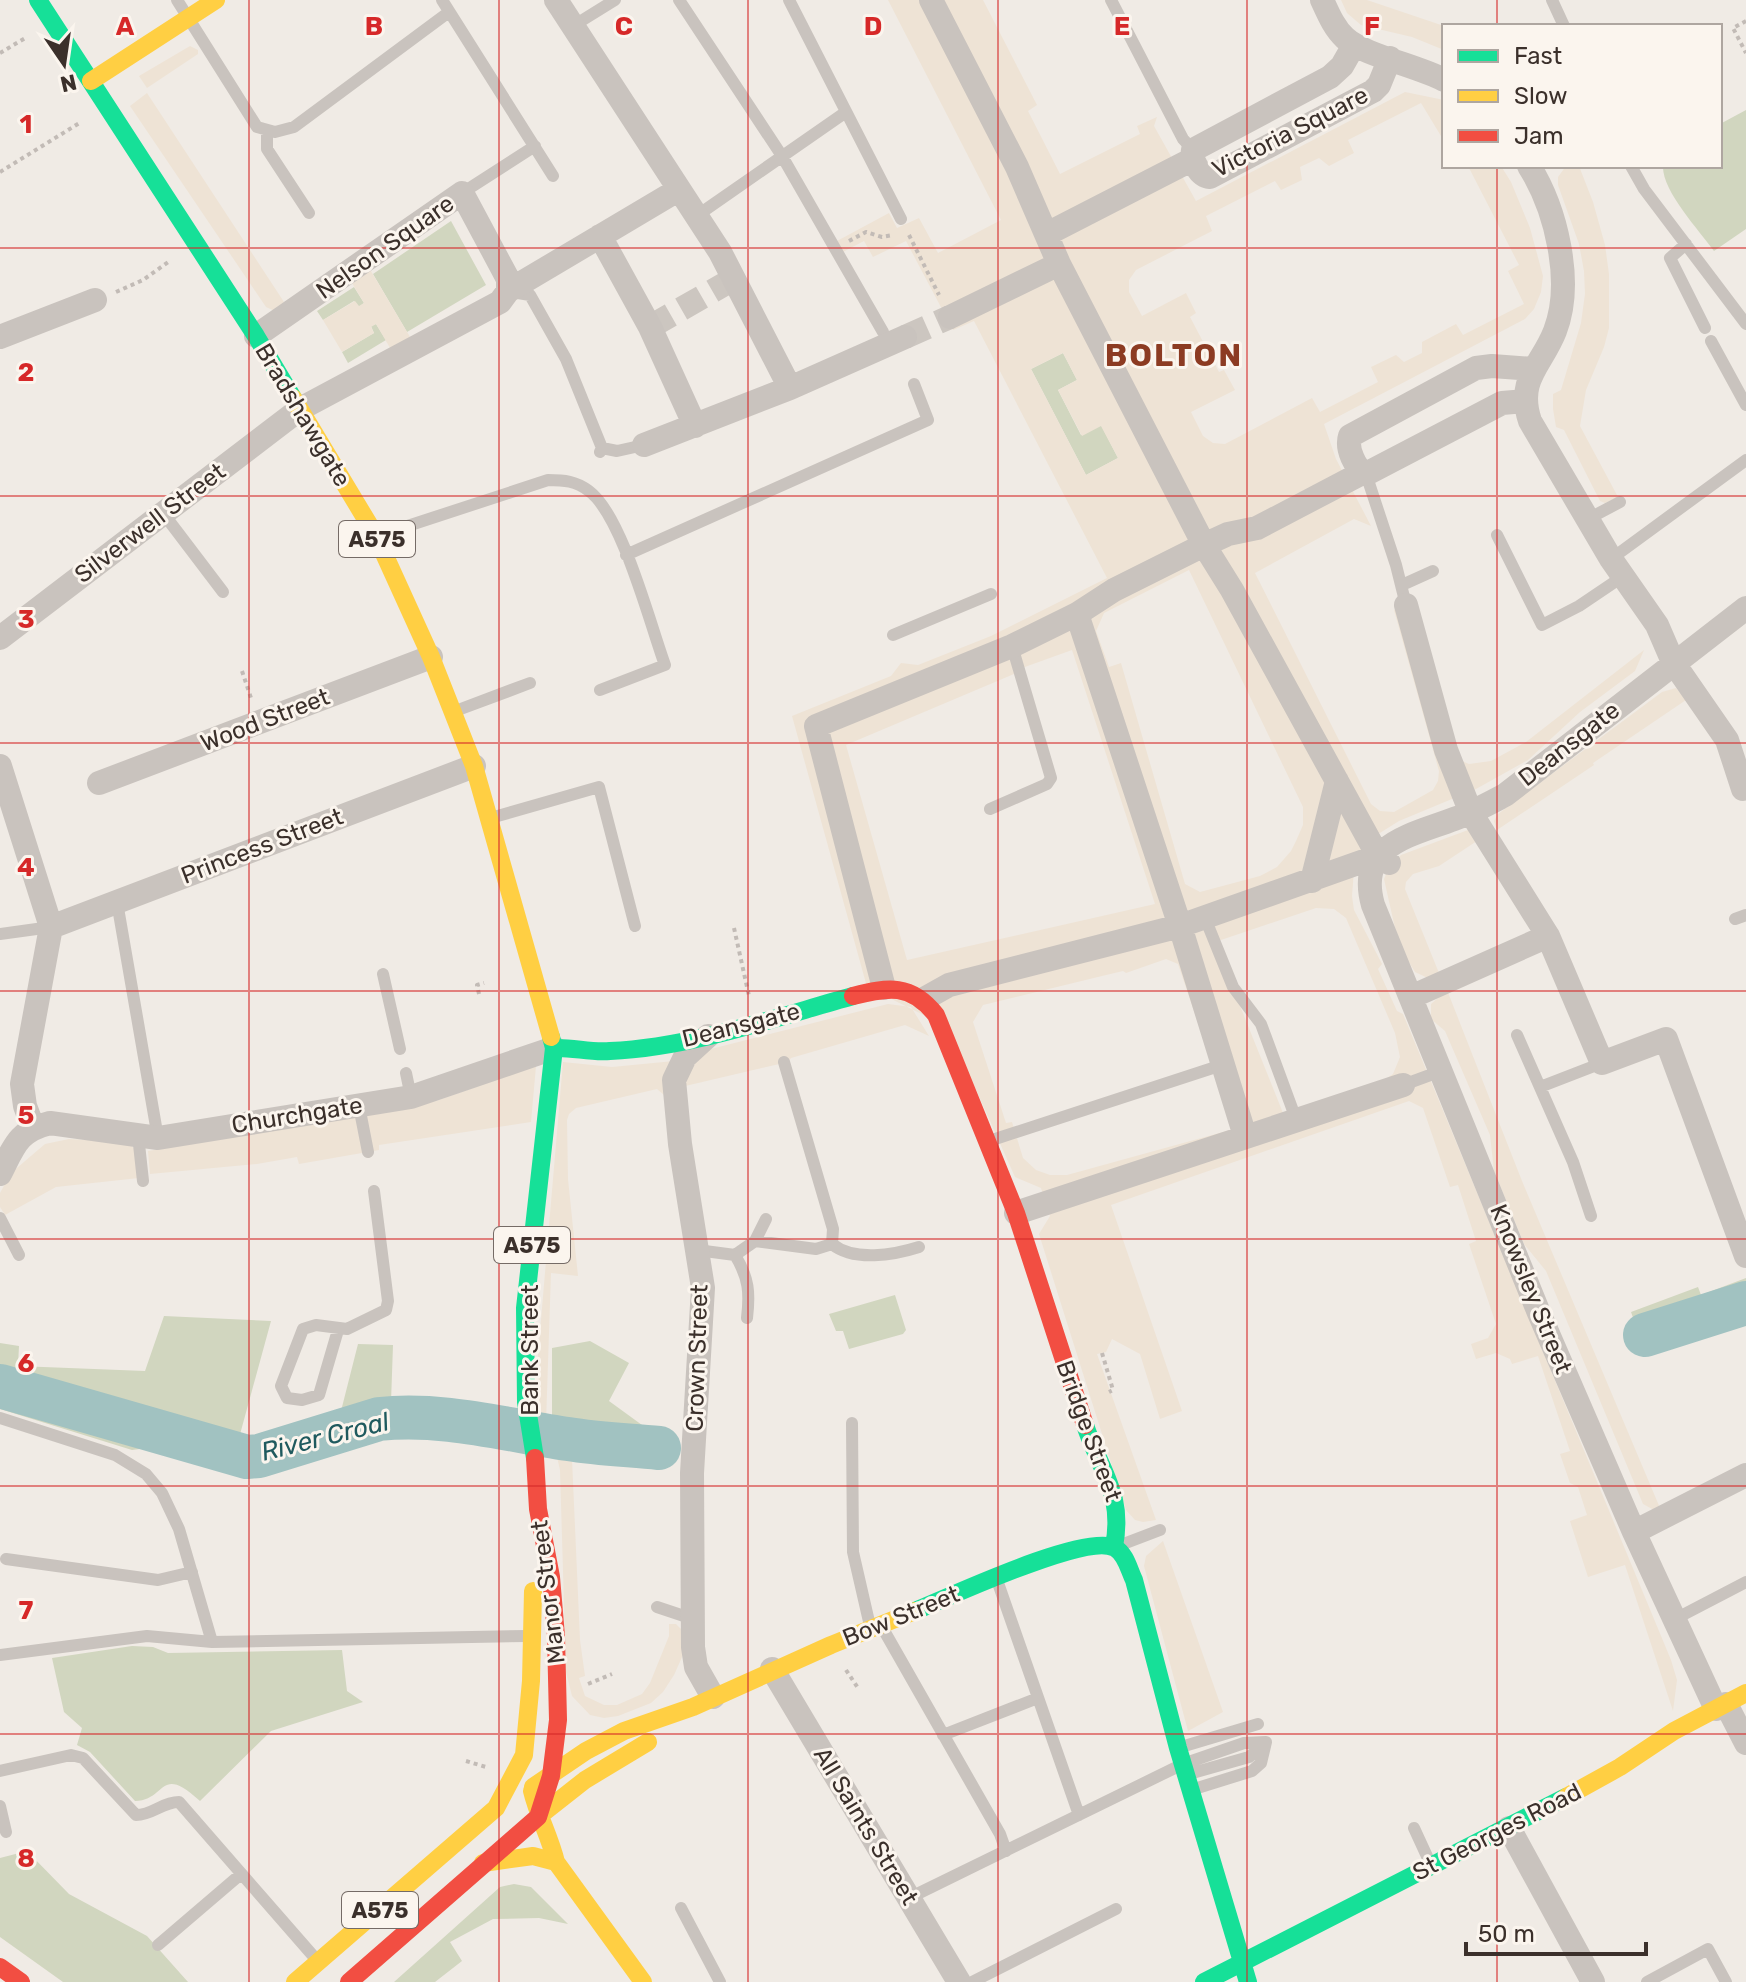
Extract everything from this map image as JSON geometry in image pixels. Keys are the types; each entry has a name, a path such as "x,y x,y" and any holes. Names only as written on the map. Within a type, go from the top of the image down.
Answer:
{"main road":[{"name":"Bradshawgate","path":"38,0 256,336 376,536 455,712 474,766 554,1048"},
{"path":"91,81 216,0"},
{"name":"Deansgate","path":"554,1048 575,1046 610,1052 668,1044 884,988 901,990 924,999"},
{"name":"Bridge Street","path":"924,999 936,1015 1016,1213 1095,1454 1107,1474 1120,1521 1114,1547"},
{"name":"Bank Street","path":"538,1509 535,1455 526,1402 525,1308 554,1048"},
{"name":"Manor Street","path":"538,1509 530,1636 531,1681 524,1755 531,1789 538,1817 551,1843 556,1862 643,1982"},
{"name":"Manor Street","path":"538,1509 551,1577 559,1682 551,1776"},
{"name":"Bow Street","path":"496,1808 531,1789 586,1751 624,1731 703,1702 772,1669 996,1577 1081,1546 1105,1544 1114,1547"},
{"path":"1114,1547 1123,1555 1134,1580 1184,1769 1248,1982"},
{"path":"559,1682 566,1705 581,1722 600,1732 624,1731"},
{"name":"Bow Street","path":"538,1817 585,1780 648,1742 703,1702"},
{"name":"St Georges Road","path":"1204,1982 1509,1828 1729,1702"},
{"path":"524,1755 531,1764 551,1776 585,1780"},
{"name":"Manor Street","path":"496,1808 524,1755"},
{"name":"A575","path":"349,1982 538,1817 551,1776"},
{"name":"A575","path":"295,1982 323,1965 496,1808"},
{"path":"483,1863 533,1856 556,1862"},
{"path":"0,1967 21,1982"}],"street":[{"path":"556,0 720,252 790,388"},
{"path":"931,0 1017,167 1059,264 1204,545 1232,590 1381,861"},
{"path":"1322,0 1336,28 1354,45 1418,67 1442,79"},
{"name":"Victoria Square","path":"1354,45 1342,66 1330,77 1193,154 1201,173 1210,177 1373,91 1379,85 1390,58"},
{"path":"1047,234 1193,154"},
{"path":"1534,168 1560,246 1564,275 1562,304 1555,332 1533,369 1526,401 1530,421 1586,520 1657,625 1673,662 1740,754 1744,792"},
{"path":"300,409 500,302 508,291 678,190"},
{"name":"Nelson Square","path":"256,336 462,193 508,279 508,291"},
{"path":"600,236 650,327 695,426"},
{"path":"950,317 1059,264"},
{"path":"3,347 95,300"},
{"path":"644,445 790,388 893,338"},
{"path":"1354,465 1348,445 1350,436 1476,368 1533,369"},
{"path":"884,988 816,726 1012,646 1204,545 1228,534 1257,528 1354,465 1502,403 1526,401"},
{"name":"Silverwell Street","path":"0,638 300,409"},
{"path":"1404,595 1446,750 1471,813 1548,936 1602,1063 1666,1039 1746,1256"},
{"name":"Deansgate","path":"924,999 949,985 1180,926 1381,861 1397,840 1471,813 1505,795 1612,719 1673,662 1746,608"},
{"path":"1077,614 1225,1064 1245,1136"},
{"name":"Wood Street","path":"99,783 431,657"},
{"path":"0,766 51,927 22,1084 25,1106 33,1127 20,1138 0,1174"},
{"name":"Princess Street","path":"51,927 474,766"},
{"path":"1312,881 1337,781"},
{"name":"Knowsley Street","path":"1381,861 1369,872 1370,894 1539,1313 1675,1619 1729,1702 1746,1743"},
{"path":"1411,997 1548,936"},
{"name":"Crown Street","path":"703,1702 696,1667 693,1619 692,1473 703,1288 680,1144 674,1080 685,1057 713,1032"},
{"name":"Churchgate","path":"33,1127 50,1123 148,1136 359,1106 408,1085 554,1048"},
{"path":"1016,1213 1403,1085"},
{"path":"1634,1532 1746,1475"},
{"name":"All Saints Street","path":"772,1669 959,1982"},
{"path":"1509,1828 1593,1982"}],"lane":[{"path":"177,0 257,127 267,131 294,127 445,6 553,176"},
{"path":"573,26 615,0"},
{"path":"679,0 782,156 893,338"},
{"path":"789,0 901,219"},
{"path":"1111,0 1193,154"},
{"path":"1552,0 1563,24"},
{"path":"695,217 846,112"},
{"path":"267,131 267,149 309,213"},
{"path":"462,193 535,146"},
{"path":"1632,168 1644,189 1746,324"},
{"path":"1686,244 1670,258 1705,328"},
{"path":"508,291 530,295 566,359 601,450 617,451 644,445"},
{"path":"1711,341 1746,405"},
{"path":"626,555 928,420 914,384"},
{"path":"1497,535 1542,625 1579,606 1616,568 1746,460"},
{"path":"1354,465 1404,595 1433,571"},
{"path":"376,536 548,480 570,480 591,492 606,511 626,555 665,665 600,690"},
{"path":"1586,520 1620,502"},
{"path":"163,513 223,592"},
{"path":"893,635 991,594"},
{"path":"990,809 1047,784 1051,778 1012,646"},
{"path":"455,712 530,683"},
{"path":"490,819 599,787 635,926"},
{"path":"117,902 148,1136 143,1181"},
{"path":"1205,918 1233,987 1261,1024 1296,1119"},
{"path":"0,934 51,927"},
{"path":"383,974 400,1049"},
{"path":"1517,1035 1573,1162 1591,1216"},
{"path":"784,1062 833,1229 832,1244"},
{"path":"1540,1087 1602,1063"},
{"path":"986,1142 1225,1064"},
{"path":"1403,1085 1441,1071"},
{"path":"359,1106 368,1152"},
{"path":"338,1330 319,1395 302,1400 287,1398 281,1386 303,1329 316,1325 347,1329 386,1310 388,1301 374,1191"},
{"path":"0,1218 19,1255"},
{"path":"697,1250 735,1255 755,1241 766,1219"},
{"path":"755,1241 816,1249 832,1244"},
{"path":"832,1244 842,1252 892,1255 919,1247"},
{"path":"735,1255 748,1280 747,1318"},
{"path":"0,1418 115,1455 146,1474 162,1493 172,1512 212,1642"},
{"path":"852,1423 853,1552 875,1626 943,1735 1000,1834 1006,1851"},
{"path":"1114,1547 1160,1530"},
{"path":"6,1559 158,1580 192,1572"},
{"path":"996,1577 1079,1815"},
{"path":"1675,1619 1746,1582"},
{"path":"657,1607 693,1619"},
{"path":"0,1655 147,1636 212,1642 556,1636"},
{"path":"943,1735 1038,1698"},
{"path":"1184,1769 1258,1724"},
{"path":"909,1898 1079,1815 1184,1769 1244,1743 1266,1742 1261,1763 1252,1771 1184,1769"},
{"path":"0,1771 71,1755 83,1758 136,1815 148,1815 169,1802 179,1802 323,1965"},
{"path":"0,1806 6,1832"},
{"path":"1414,1828 1431,1865"},
{"path":"158,1945 241,1874"},
{"path":"681,1908 720,1982"},
{"path":"972,1982 1116,1909"},
{"path":"350,1961 412,1927"},
{"path":"1647,1982 1708,1949 1726,1982"}],"path":[{"path":"1746,21 1733,28 1746,53"},
{"path":"0,172 87,119"},
{"path":"901,219 950,317"},
{"path":"836,248 866,232 882,237 907,232"},
{"path":"95,300 143,280 196,241"},
{"path":"242,671 260,722"},
{"path":"734,928 754,1021"},
{"path":"479,994 477,985 484,983"},
{"path":"1102,1353 1113,1390 1109,1392"},
{"path":"584,1686 612,1674"}],"green space":[{"path":"1746,110 1746,229 1714,251 1668,187 1663,168 1722,168 1722,123"},
{"path":"451,221 486,285 407,332 373,274"},
{"path":"354,287 364,303 359,307 354,301 323,320 317,311"},
{"path":"376,324 386,340 348,363 342,352 374,333 371,326"},
{"path":"1063,353 1077,380 1058,390 1081,435 1101,425 1118,458 1086,475 1031,369"},
{"path":"1746,1278 1746,1318 1645,1351 1631,1312 1698,1287 1701,1295"},
{"path":"895,1295 906,1330 903,1334 849,1349 843,1331 836,1331 829,1314"},
{"path":"164,1316 271,1321 239,1438 249,1443 341,1411 358,1344 393,1345 390,1431 376,1429 250,1471 170,1445 132,1450 0,1409 0,1343 19,1346 18,1366 145,1371"},
{"path":"590,1341 629,1363 609,1401 642,1425 643,1453 576,1450 552,1419 552,1348"},
{"path":"132,1646 153,1647 168,1653 342,1650 347,1691 363,1702 271,1731 200,1801 187,1790 170,1784 145,1799 135,1801 90,1752 77,1745 82,1728 64,1712 52,1658"},
{"path":"27,1851 69,1894 147,1936 188,1982 63,1982 0,1937 0,1858"},
{"path":"514,1884 531,1887 568,1924 539,1918 493,1919 450,1942 462,1961 435,1982 394,1982 500,1887"}],"shaded area":[{"path":"888,0 983,0 1037,105 1028,111 1060,174 1140,134 1137,126 1157,117 1154,126 1196,201 1405,92 1442,100 1442,138 1421,103 1348,140 1354,153 1329,166 1319,158 1300,167 1302,180 1281,190 1275,181 1206,216 1212,231 1136,270 1129,280 1129,292 1142,316 1186,293 1196,313 1190,317 1219,372 1224,370 1235,390 1191,412 1203,436 1213,443 1225,444 1312,398 1320,412 1378,382 1371,367 1396,355 1404,362 1422,353 1422,342 1456,324 1463,335 1524,304 1508,271 1519,265 1469,168 1502,168 1511,182 1530,228 1543,276 1534,309 1525,319 1324,424 1336,459 1371,526 1354,519 1255,573 1371,804 1380,811 1394,812 1433,790 1439,771 1394,610 1412,605 1457,754 1469,764 1491,761 1526,742 1644,650 1635,671 1580,712 1528,760 1476,789 1399,821 1375,836 1354,870 1352,896 1354,910 1382,964 1378,969 1397,1011 1403,1014 1671,1660 1677,1680 1673,1711 1625,1565 1588,1577 1570,1521 1587,1515 1578,1487 1570,1483 1560,1454 1570,1451 1538,1356 1512,1364 1510,1359 1496,1353 1476,1359 1471,1344 1488,1338 1496,1324 1469,1244 1476,1241 1458,1185 1450,1187 1423,1108 1409,1101 1111,1205 1182,1411 1160,1419 1140,1354 1112,1339 1106,1352 1097,1354 1156,1520 1135,1520 1126,1510 1039,1234 1050,1216 1041,1188 1015,1177 948,1027 867,987 792,716 891,676 901,663 918,665 991,636 1107,578 974,321 953,330 906,241 873,257 864,241 839,254 837,241 889,213 897,228 919,218 938,253 1001,220","holes":["1063,353 1077,380 1058,390 1082,436 1101,426 1118,458 1086,475 1031,369","1189,570 1303,807 1303,825 1291,851 1277,867 1260,876 1200,892 1185,884 1121,663 1109,667 1096,631 1104,613","1072,650 1155,904 907,960 846,745 1022,668","1316,908 1334,909 1346,918 1395,1033 1400,1057 1393,1074 1381,1082 1283,1113 1218,951 1218,941","1166,959 1178,964 1234,1129 1067,1175 1050,1175 1036,1170 1023,1158 1012,1122 1006,1123 973,1022 983,1005 1123,971 1126,973"]},
{"path":"1341,0 1367,0 1442,25 1442,49 1412,37 1361,25 1347,13"},
{"path":"190,46 198,50 198,54 147,88 139,76"},
{"path":"147,93 284,302 275,311 266,307 130,106"},
{"path":"1565,168 1580,168 1605,245 1609,274 1609,328 1586,390 1580,426 1618,497 1605,503 1600,501 1564,430 1556,427 1553,409 1553,394 1561,390 1581,323 1585,294 1579,244 1558,177"},
{"path":"365,261 416,347 396,358 376,324 371,327 374,333 342,352 323,320 355,301 359,306 364,303 346,273"},
{"path":"1676,688 1686,700 1497,830 1494,821 1498,814 1662,692"},
{"path":"1468,830 1480,839 1439,866 1413,874 1406,882 1405,889 1441,978 1432,980 1415,972 1407,959 1395,928 1384,879 1389,867 1401,855"},
{"path":"1447,990 1522,1181 1660,1508 1654,1510 1643,1504 1546,1271 1524,1244 1494,1171 1490,1135 1445,1031 1431,1019 1431,1004"},
{"path":"888,1004 911,1007 929,1036 905,1025 791,1058 788,1062 681,1087 684,1076 707,1050"},
{"path":"674,1061 664,1095 657,1089 576,1108 567,1120 568,1179 578,1276 551,1273 546,1423 572,1459 580,1640 585,1676 579,1678 585,1696 604,1705 617,1705 642,1694 650,1683 669,1636 669,1624 676,1624 683,1631 682,1657 663,1692 651,1703 604,1718 590,1715 572,1696 566,1672 560,1470 557,1457 532,1425 563,1062 612,1067"},
{"path":"536,1066 531,1122 379,1145 379,1150 299,1164 297,1157 150,1174 148,1151 436,1101"},
{"path":"69,1139 128,1142 135,1149 139,1178 56,1187 5,1215 0,1207 0,1193 11,1173 45,1144"},
{"path":"1163,1541 1223,1712 1188,1731 1144,1566 1146,1556"}],"waterway":[{"name":"River Croal","path":"1645,1335 1746,1303"},
{"name":"River Croal","path":"0,1386 247,1457 379,1419 403,1417 450,1420 579,1441 659,1448"}],"tunnel":[{"path":"650,327 735,278"},
{"path":"905,337 950,317"}],"traffic: fast":[{"path":"38,0 293,398"},
{"path":"554,1048 603,1051 671,1044 853,996"},
{"path":"535,1458 526,1402 525,1308 554,1048 551,1037"},
{"path":"1085,1425 1113,1497 1116,1512 1114,1547"},
{"path":"915,1611 1017,1568 1077,1549 1100,1546 1115,1548 1122,1554 1134,1580 1178,1748 1248,1982"},
{"path":"1204,1982 1566,1797"}],"traffic: slow":[{"path":"91,81 216,0"},
{"path":"293,398 376,536 431,657 474,766 551,1037"},
{"path":"295,1982 496,1808 524,1755 531,1681 533,1591"},
{"path":"533,1787 586,1751 624,1731 693,1707 915,1611"},
{"path":"1566,1797 1620,1767 1674,1731 1746,1693"},
{"path":"538,1817 585,1780 648,1742"},
{"path":"532,1791 556,1862 643,1982"},
{"path":"483,1863 533,1856 556,1862"}],"traffic: jam":[{"path":"853,996 898,990 917,997 936,1015 1016,1213 1085,1425"},
{"path":"349,1982 538,1817 551,1776 558,1720 551,1577 538,1509 535,1458"},
{"path":"0,1967 21,1982"}],"district":[{"name":"BOLTON","path":"1174,355"}]}
